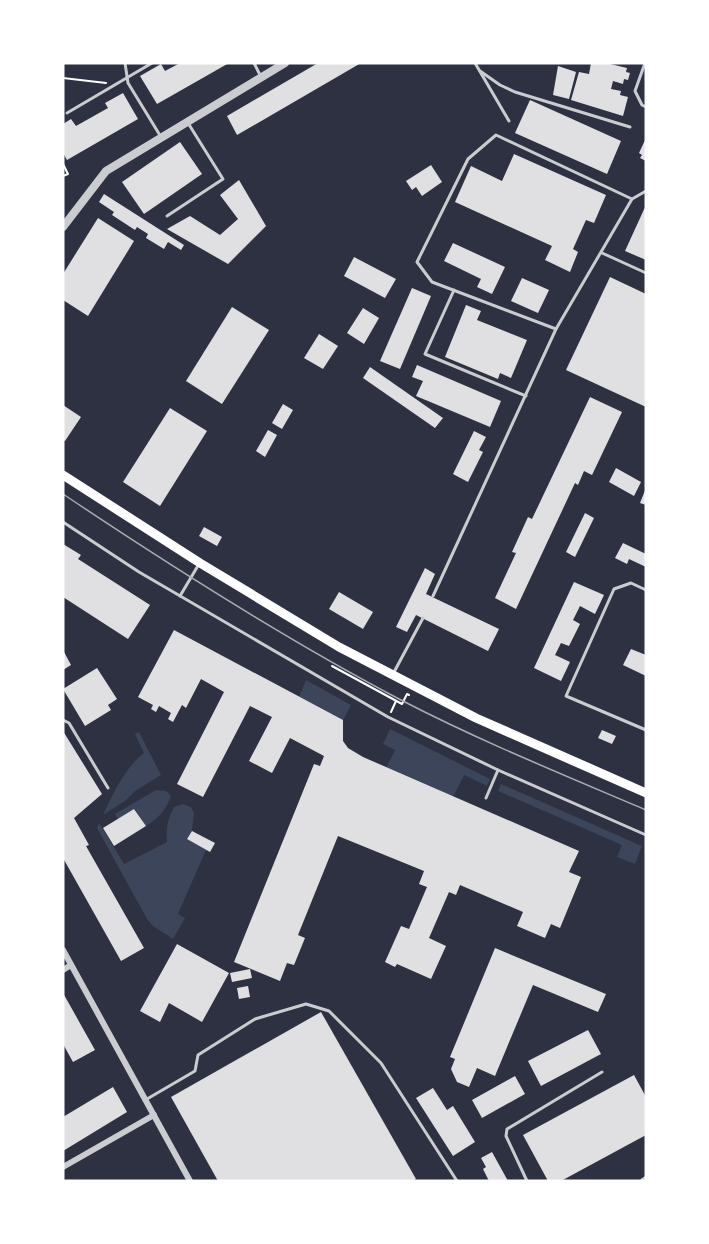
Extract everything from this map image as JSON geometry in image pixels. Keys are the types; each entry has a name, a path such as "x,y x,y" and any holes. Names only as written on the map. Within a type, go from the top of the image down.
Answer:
{"main road":[{"path":"63,475 200,563 339,647 392,676 476,718 646,793"}],"street":[{"path":"63,227 106,171 285,63"},
{"path":"63,950 147,1099 190,1181"},
{"path":"63,970 71,965"},
{"path":"63,1167 154,1115"}],"lane":[{"path":"124,63 128,82 161,137"},
{"path":"67,113 152,63"},
{"path":"254,63 261,77"},
{"path":"476,63 509,121"},
{"path":"645,63 635,91 642,105 646,107"},
{"path":"480,71 515,92 630,127"},
{"path":"167,216 223,179 187,121"},
{"path":"556,329 432,282 417,262 468,159 496,135 632,199"},
{"path":"433,596 556,329 632,199 646,191"},
{"path":"602,253 646,273"},
{"path":"454,290 425,354 526,396"},
{"path":"63,522 139,572 388,717 498,770 646,835"},
{"path":"180,596 200,563"},
{"path":"646,590 631,583 615,589 566,696 646,730"},
{"path":"392,676 423,618"},
{"path":"63,720 69,723 108,788"},
{"path":"486,798 498,770"},
{"path":"147,1099 195,1071 198,1054 255,1019 306,1004 329,1011 381,1063 457,1181"},
{"path":"527,1181 506,1136 507,1129 602,1072"}],"path":[{"path":"63,78 107,83"},
{"path":"63,164 68,174 63,176"},
{"path":"332,666 402,704 407,694"},
{"path":"388,717 396,701"}],"shaded area":[{"path":"306,680 351,705 343,720 299,697"},
{"path":"390,729 490,779 487,786 464,775 453,797 386,768 395,750 383,744"},
{"path":"139,732 161,775 103,815 125,774 144,753 135,734"},
{"path":"501,784 642,846 635,864 617,857 622,845 498,791"},
{"path":"156,790 166,791 171,796 164,810 154,821 146,826 135,809 118,819 115,814"},
{"path":"183,804 191,807 194,813 192,831 187,839 206,850 178,914 185,918 173,939 153,926 147,919 97,828 99,823 124,864 167,842 170,816 174,807"}],"building":[{"path":"180,63 229,63 157,104 140,76 161,64 165,71"},
{"path":"318,63 361,63 237,135 227,116"},
{"path":"591,63 606,63 627,68 626,72 630,73 628,80 624,79 623,84 613,81 611,89 621,91 620,95 628,97 623,116 571,100 579,72 589,74"},
{"path":"558,66 576,72 569,99 553,95"},
{"path":"123,93 138,119 67,160 63,153 63,124 71,119 76,126 108,108 105,103"},
{"path":"530,100 621,141 607,174 515,133"},
{"path":"646,138 646,161 640,158 642,155 639,153"},
{"path":"180,142 202,174 144,214 122,182"},
{"path":"514,154 606,195 594,223 586,220 573,249 578,252 570,272 545,260 552,246 455,202 471,166 502,181"},
{"path":"431,165 442,182 422,196 416,187 412,190 406,181"},
{"path":"239,180 266,226 228,264 167,229 190,216 220,235 238,219 220,195"},
{"path":"104,194 184,245 181,250 168,242 164,249 146,238 148,234 137,227 135,230 112,215 114,212 99,202"},
{"path":"646,205 646,260 625,251"},
{"path":"98,218 134,241 88,316 63,300 63,274"},
{"path":"453,243 505,267 492,294 477,287 481,279 444,261"},
{"path":"354,257 396,279 385,298 344,276"},
{"path":"610,277 646,294 646,407 566,370"},
{"path":"522,278 549,290 538,313 511,301"},
{"path":"412,288 431,296 400,369 380,361"},
{"path":"466,305 481,311 477,320 527,340 511,378 500,373 498,379 445,357"},
{"path":"232,307 269,330 222,404 186,381"},
{"path":"363,308 379,318 364,344 347,333"},
{"path":"319,334 338,346 323,369 304,358"},
{"path":"417,365 501,401 490,427 416,396 423,381 412,377"},
{"path":"370,367 443,418 435,428 363,378"},
{"path":"590,397 622,412 592,475 584,471 578,485 575,483 516,609 495,598 516,553 512,552 528,517 532,519"},
{"path":"283,404 293,410 282,429 272,423"},
{"path":"63,405 81,417 65,441 63,440"},
{"path":"170,408 207,431 160,506 123,482"},
{"path":"268,430 277,435 265,457 256,451"},
{"path":"474,431 486,437 479,450 483,452 468,482 453,474"},
{"path":"616,468 641,482 634,496 609,482"},
{"path":"646,488 646,505 640,503"},
{"path":"585,513 594,518 575,557 566,552"},
{"path":"204,527 222,537 217,546 199,536"},
{"path":"623,543 646,554 646,567 629,559 627,564 615,558"},
{"path":"63,544 81,555 78,559 150,605 128,639 63,597"},
{"path":"425,568 435,574 426,594 499,629 488,651 416,615 407,632 396,627"},
{"path":"574,582 604,595 595,614 580,606 573,620 580,624 569,646 561,643 555,655 570,662 561,681 534,668"},
{"path":"339,592 373,612 363,629 329,609"},
{"path":"174,630 343,720 343,741 348,748 363,757 579,851 569,872 581,877 560,928 551,924 545,938 517,926 523,912 460,885 456,895 449,892 429,938 446,946 431,979 397,964 395,967 385,962 401,926 409,929 427,887 419,884 424,871 338,836 298,935 305,938 294,965 287,963 280,981 234,962 314,764 320,766 324,756 290,738 272,773 249,761 272,717 250,706 203,797 177,784 224,692 201,679 186,708 182,705 173,722 168,719 171,713 159,706 156,712 151,709 153,705 138,697"},
{"path":"631,649 646,655 646,676 623,665"},
{"path":"63,650 71,665 63,670"},
{"path":"97,668 117,699 108,705 111,710 85,726 63,689"},
{"path":"602,730 616,736 612,744 598,738"},
{"path":"63,731 102,794 74,818 89,845 86,846 144,948 121,961 63,858"},
{"path":"134,809 146,826 114,846 103,828"},
{"path":"192,831 215,843 210,852 187,839"},
{"path":"177,944 229,973 202,1022 169,1003 160,1022 140,1011"},
{"path":"495,948 606,994 598,1012 533,985 495,1076 477,1068 469,1087 457,1082 451,1069 455,1059 450,1057"},
{"path":"250,969 252,978 232,982 230,973"},
{"path":"248,986 250,997 239,999 237,988"},
{"path":"63,993 95,1050 73,1062 63,1044"},
{"path":"321,1012 416,1179 412,1181 218,1181 171,1097"},
{"path":"588,1030 601,1054 541,1086 528,1061"},
{"path":"634,1075 646,1097 646,1135 561,1181 548,1181 523,1135"},
{"path":"515,1076 525,1094 482,1118 472,1100"},
{"path":"113,1087 127,1112 63,1151 63,1117"},
{"path":"433,1088 447,1110 453,1106 475,1142 453,1156 416,1098"},
{"path":"492,1152 508,1181 489,1181 481,1158"}],"tram line":[{"path":"63,494 229,601 358,677 461,730 646,810"}]}
